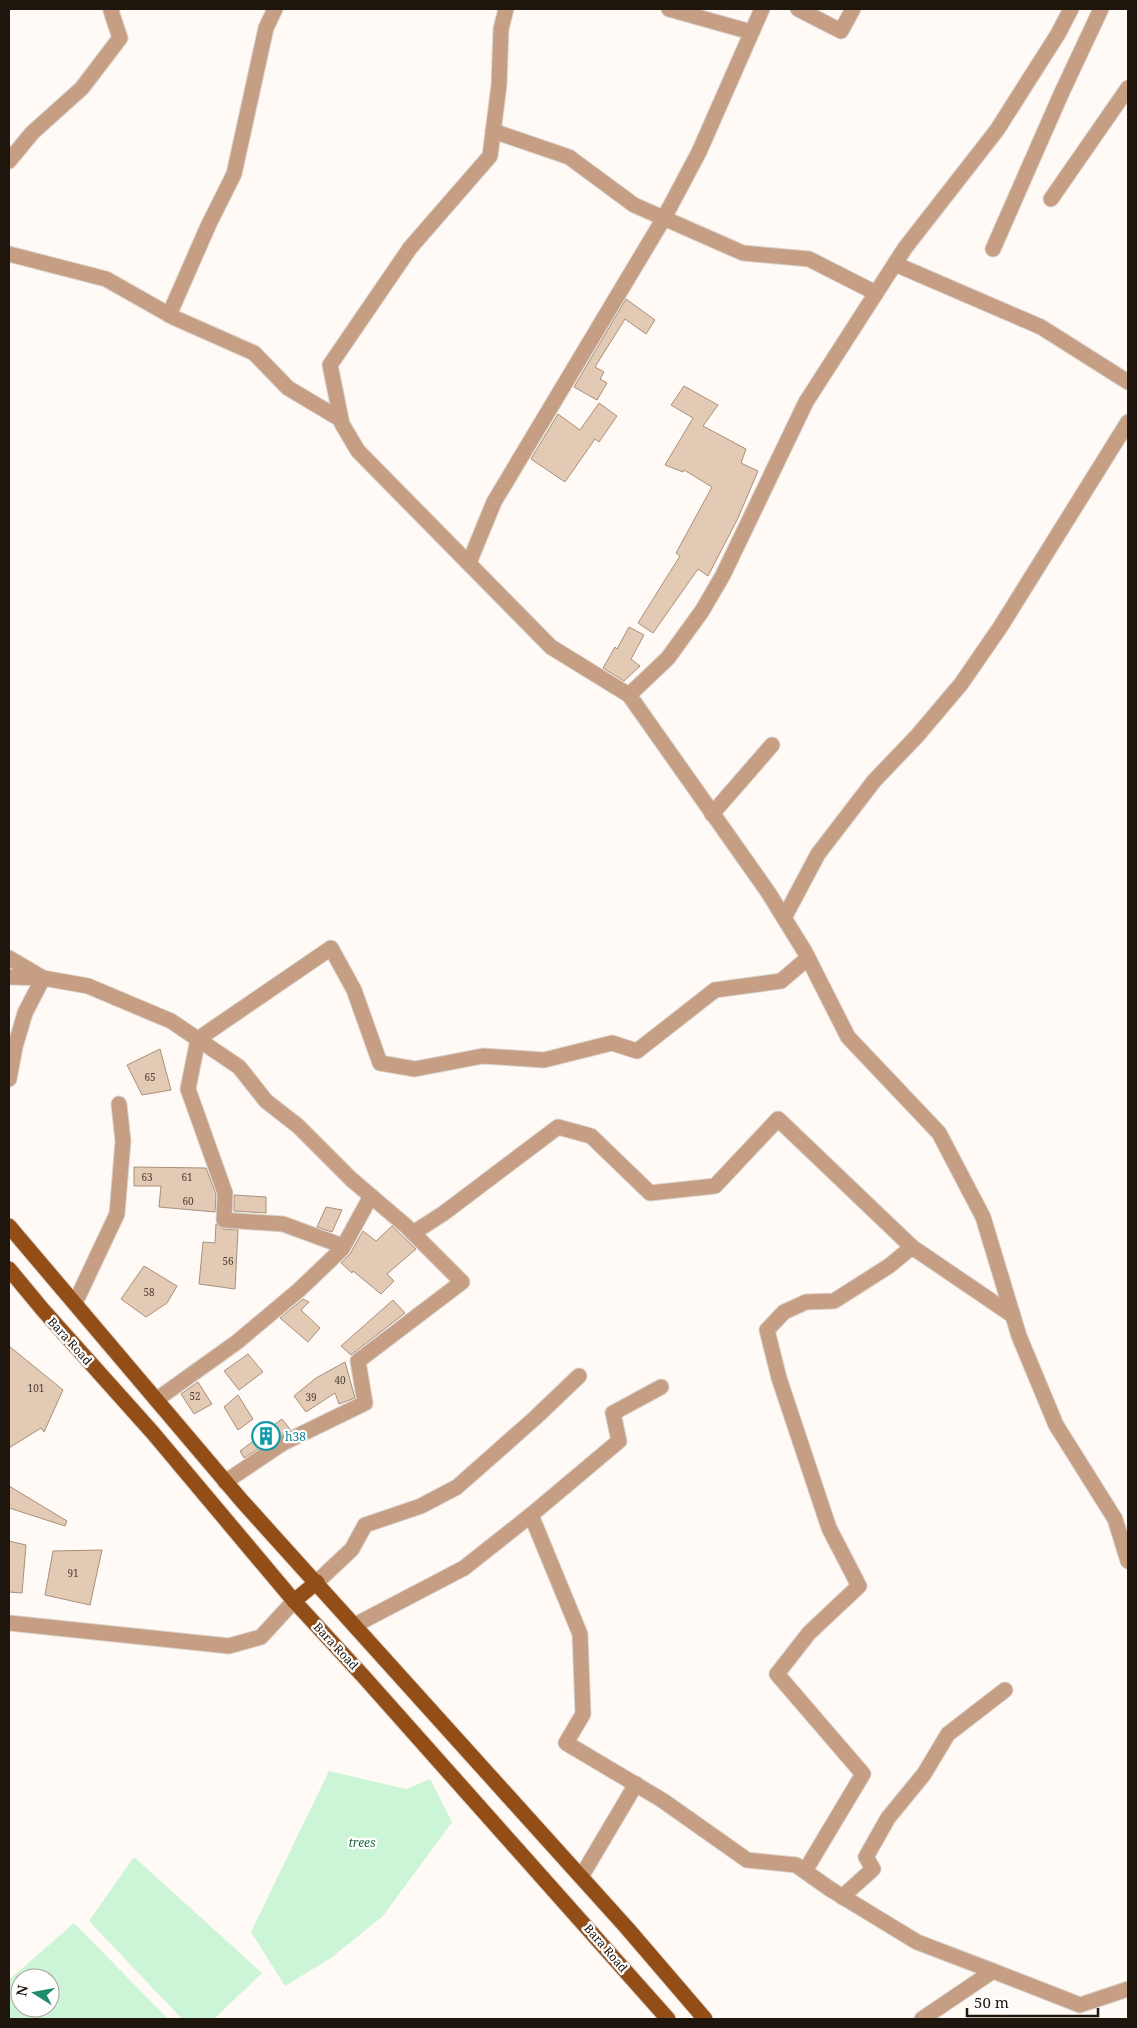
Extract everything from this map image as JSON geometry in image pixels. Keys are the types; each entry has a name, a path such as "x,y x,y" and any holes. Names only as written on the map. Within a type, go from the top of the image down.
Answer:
{"main road":[{"path":"9,1226 225,1482 581,1877 705,2019"},
{"name":"Bara Road","path":"9,1269 153,1434 294,1601 668,2019"},
{"path":"294,1601 316,1582"}],"street":[{"path":"9,162 32,133 82,88 120,38 112,9"},
{"path":"169,315 209,224 234,174 266,28 275,9"},
{"path":"506,9 501,28 499,85 490,156 410,248 330,365 342,424 358,452 551,647 629,696 784,918 808,958 848,1037 939,1133 984,1217 1018,1336 1056,1425 1115,1520 1128,1560"},
{"path":"669,9 751,32"},
{"path":"469,563 494,502 664,218 699,152 762,9"},
{"path":"798,9 841,31 853,9"},
{"path":"629,696 668,658 702,611 723,575 806,402 895,264 996,130 1072,9"},
{"path":"993,250 1062,92 1101,9"},
{"path":"1051,198 1128,88"},
{"path":"493,131 569,157 634,205 744,253 808,259 876,293"},
{"path":"9,254 106,279 169,315 254,353 288,388 340,419"},
{"path":"895,264 1041,327 1128,382"},
{"path":"784,918 823,846 874,781 917,736 961,684 1001,626 1128,422"},
{"path":"712,814 772,745"},
{"path":"343,1246 284,1224 224,1220 225,1193 188,1089 198,1039 332,948 354,990 380,1063 415,1069 483,1056 544,1060 612,1043 637,1051 715,990 781,981 808,958"},
{"path":"9,958 43,978"},
{"path":"9,977 43,978 88,986 171,1021 198,1039 239,1067 266,1101 298,1126 351,1179 414,1233 462,1282 358,1361 365,1403 283,1443 225,1482"},
{"path":"9,1079 15,1046 25,1013 43,978"},
{"path":"75,1302 116,1214 123,1141 118,1104"},
{"path":"414,1233 558,1126 591,1136 650,1193 715,1186 778,1119 912,1247 1012,1315"},
{"path":"156,1400 237,1342 299,1290 343,1246 371,1196"},
{"path":"805,1872 863,1774 776,1674 809,1633 859,1586 829,1528 779,1378 767,1330 784,1312 806,1302 834,1301 889,1266 912,1247"},
{"path":"316,1582 352,1550 365,1525 421,1506 457,1487 579,1376"},
{"path":"355,1625 464,1568 619,1441 613,1413 661,1387"},
{"path":"531,1515 580,1634 583,1714 566,1743 662,1800 747,1860 796,1865 842,1897 917,1942 1080,2005 1128,1989"},
{"path":"9,1623 229,1646 261,1636 294,1601"},
{"path":"842,1897 873,1869 866,1858 870,1850 888,1818 924,1774 948,1734 1005,1690"},
{"path":"581,1877 636,1784"},
{"path":"922,2019 993,1971"}],"green space":[{"name":"trees","path":"329,1771 406,1789 430,1779 452,1822 383,1916 331,1958 285,1986 251,1932"},
{"path":"134,1857 262,1973 214,2019 182,2019 89,1921"},
{"path":"74,1923 168,2019 9,2019 10,1979 10,2018 60,2018 60,1968 23,1968"}],"building":[{"path":"626,299 655,320 646,334 625,319 595,367 604,372 600,379 607,383 597,400 574,387"},
{"path":"684,386 718,405 703,426 746,449 741,463 758,471 738,518 708,576 698,569 653,633 638,623 680,556 676,553 712,487 684,470 683,472 665,465 693,418 671,405"},
{"path":"599,403 617,416 599,442 595,439 565,482 531,459 558,414 580,430"},
{"path":"629,627 644,635 631,659 640,666 624,681 603,668 615,647 617,649"},
{"path":"160,1049 171,1090 142,1095 127,1065"},
{"path":"134,1167 206,1168 216,1194 215,1212 159,1207 161,1186 134,1186"},
{"path":"234,1195 266,1197 266,1213 234,1211"},
{"path":"326,1207 342,1210 332,1232 317,1227"},
{"path":"216,1224 223,1229 238,1230 235,1289 199,1284 203,1242 215,1243"},
{"path":"392,1226 416,1249 387,1274 394,1281 381,1294 341,1263 350,1254 363,1231 376,1241"},
{"path":"144,1266 177,1286 167,1303 146,1317 121,1299"},
{"path":"303,1299 309,1302 301,1310 320,1328 308,1342 280,1318"},
{"path":"393,1300 405,1313 351,1355 341,1346"},
{"path":"9,1346 63,1390 44,1432 41,1428 9,1448"},
{"path":"248,1354 263,1372 239,1390 224,1371"},
{"path":"345,1362 355,1398 339,1404 335,1393 306,1412 294,1396 316,1378"},
{"path":"198,1382 212,1404 194,1414 181,1394"},
{"path":"238,1395 253,1419 238,1430 224,1407"},
{"path":"282,1419 290,1429 244,1458 240,1451 256,1439 254,1433 269,1425 271,1427"},
{"path":"9,1486 67,1521 65,1526 9,1508"},
{"path":"9,1541 26,1545 22,1593 9,1592"},
{"path":"102,1550 90,1605 45,1595 53,1551"}],"place":[{"name":"h38","path":"266,1436"}]}
